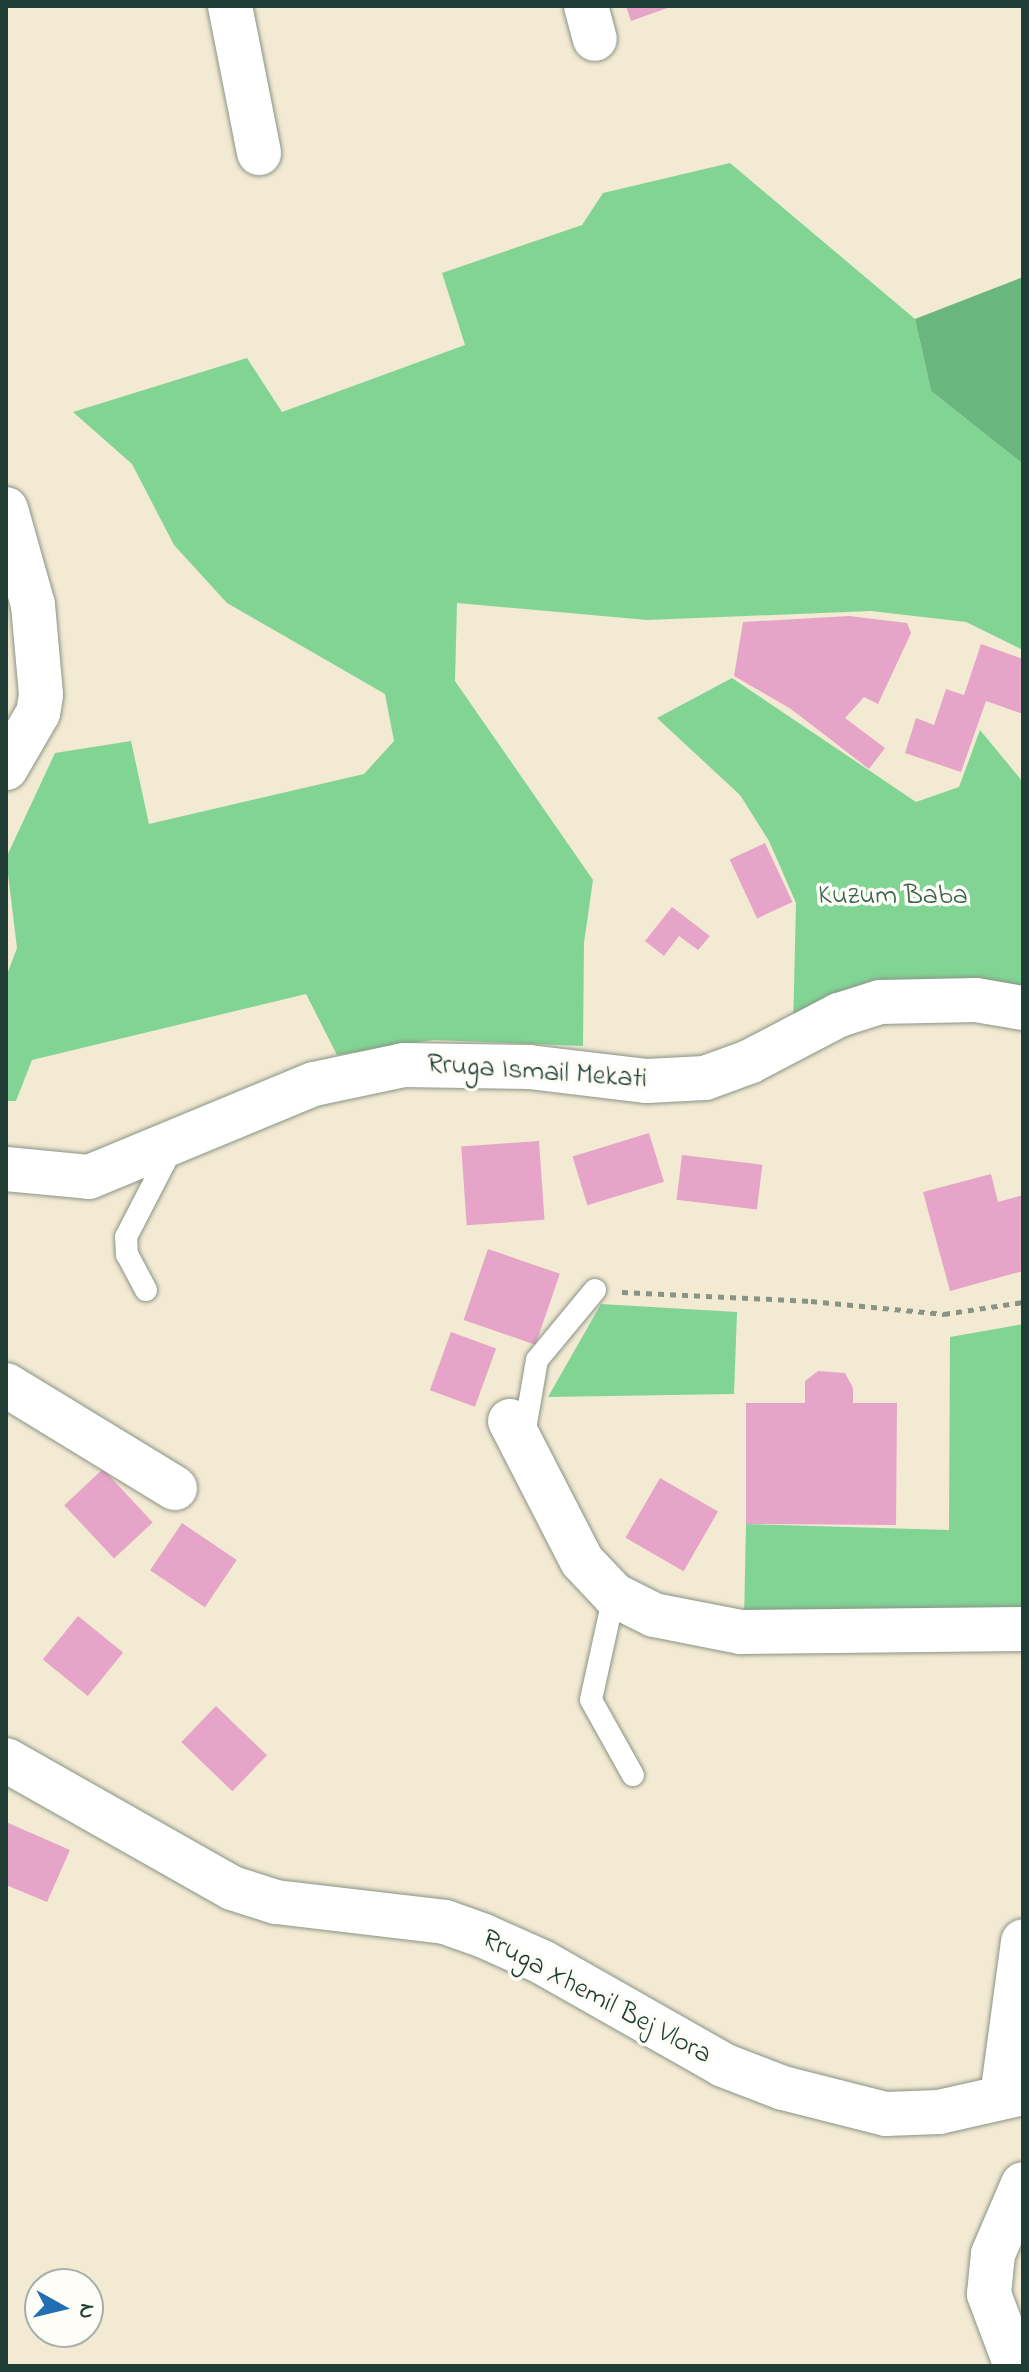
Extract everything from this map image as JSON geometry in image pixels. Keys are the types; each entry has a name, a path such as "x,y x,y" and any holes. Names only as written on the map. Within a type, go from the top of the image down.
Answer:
{"street":[{"path":"230,6 259,153"},
{"path":"6,509 33,605 41,695 38,713 6,768"},
{"name":"Rruga Ismail Mekati","path":"6,1169 89,1177 178,1136 314,1084 404,1065 529,1067 647,1081 705,1078 749,1062 839,1015 880,1002 976,1000 1023,1008"},
{"path":"6,1385 175,1488"},
{"path":"517,1434 582,1561 614,1595 654,1615 741,1632 1023,1629"},
{"name":"Rruga Xhemil Bej Vlora","path":"6,1760 232,1888 276,1902 445,1922 484,1936 542,1962 723,2065 783,2088 886,2114 939,2112 1013,2095"},
{"path":"1013,2095 1023,1941"},
{"path":"1016,2366 989,2294 993,2254 1023,2184"}],"lane":[{"path":"146,1290 127,1255 126,1237 178,1136"},
{"path":"517,1434 537,1360 595,1290"},
{"path":"614,1595 591,1700 633,1775"}],"path":[{"path":"595,1290 811,1301 944,1314 1023,1302"}],"green space":[{"path":"730,163 915,319 931,391 1023,464 1023,650 966,622 871,611 647,620 457,603 455,681 593,880 584,943 583,1046 433,1040 337,1055 306,994 32,1060 16,1101 6,1101 6,977 17,948 6,858 55,753 131,741 149,824 364,774 394,741 385,694 227,603 174,545 132,464 73,412 247,358 282,412 465,345 442,273 582,225 603,193"},
{"path":"1023,277 1023,464 931,391 915,319"},
{"name":"Kuzum Baba","path":"732,678 916,802 959,787 980,730 1023,782 1023,989 793,1032 796,903 769,841 740,795 657,718"},
{"path":"601,1304 737,1312 734,1394 548,1397"},
{"path":"1023,1324 1023,1618 744,1620 746,1524 949,1530 950,1337"}],"building":[{"path":"626,6 673,6 631,21"},
{"path":"849,616 907,623 911,633 878,704 864,697 845,718 885,748 869,769 791,709 734,676 743,622"},
{"path":"981,644 1023,659 1023,714 986,701 961,772 905,753 916,718 934,725 946,689 964,695"},
{"path":"765,843 792,902 757,918 730,859"},
{"path":"672,907 710,936 698,950 679,936 664,956 645,941"},
{"path":"649,1133 664,1182 587,1205 572,1156"},
{"path":"539,1141 545,1220 467,1225 461,1146"},
{"path":"682,1155 762,1165 757,1210 677,1200"},
{"path":"991,1174 998,1202 1023,1195 1023,1271 950,1291 923,1192"},
{"path":"488,1249 560,1274 535,1345 464,1320"},
{"path":"451,1332 496,1348 475,1407 430,1390"},
{"path":"818,1371 845,1373 853,1388 853,1403 897,1403 896,1525 746,1524 746,1403 805,1403 805,1381"},
{"path":"103,1469 153,1522 114,1559 64,1505"},
{"path":"660,1478 718,1512 684,1571 626,1538"},
{"path":"182,1523 237,1560 205,1607 150,1570"},
{"path":"78,1616 123,1653 88,1696 43,1660"},
{"path":"216,1706 267,1755 232,1791 181,1742"},
{"path":"6,1822 70,1850 47,1902 6,1885"}]}
